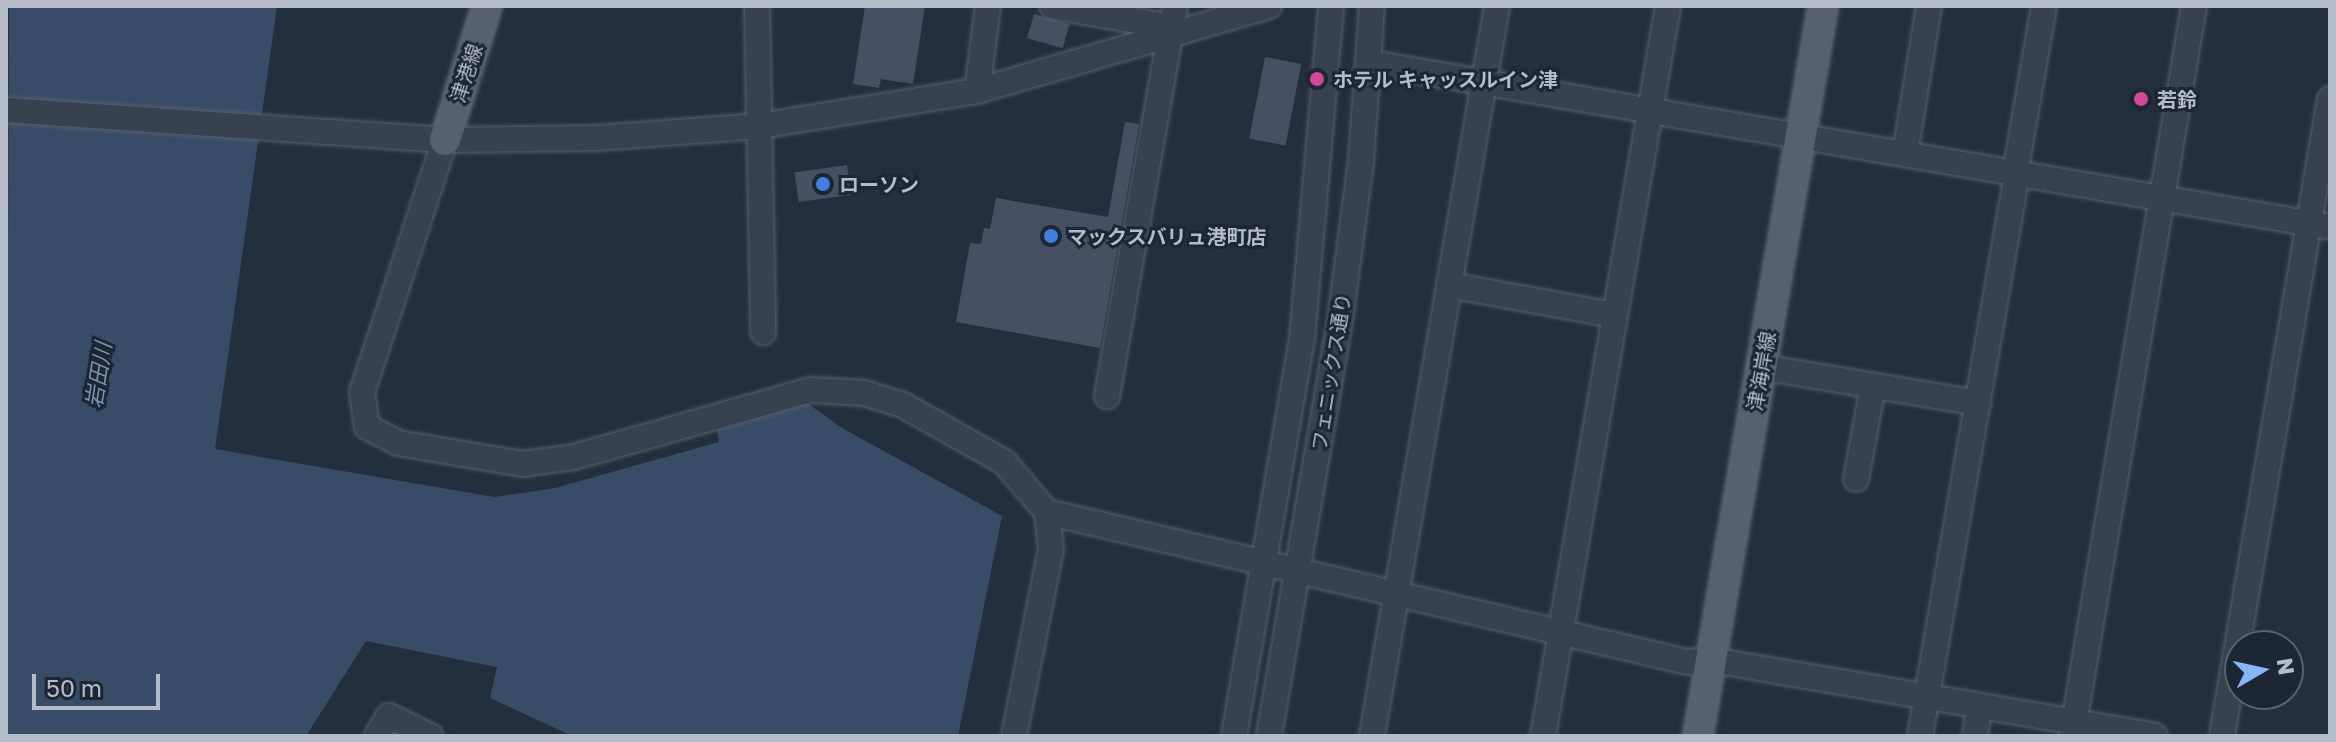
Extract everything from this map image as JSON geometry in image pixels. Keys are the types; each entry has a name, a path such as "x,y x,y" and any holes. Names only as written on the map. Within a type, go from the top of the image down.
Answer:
{"main road":[{"name":"津港線","path":"445,140 487,6"},
{"name":"津海岸線","path":"1698,736 1823,6"}],"street":[{"path":"757,6 763,332"},
{"path":"977,91 988,6"},
{"path":"1052,6 1172,23"},
{"path":"6,110 445,140 597,138 760,126 977,91 1172,23 1269,6"},
{"name":"フェニックス通り","path":"1234,736 1302,339 1331,6"},
{"name":"フェニックス通り","path":"1269,736 1300,570 1343,297 1371,63 1372,6"},
{"path":"1372,736 1497,6"},
{"path":"1543,736 1668,6"},
{"path":"1905,154 1929,6"},
{"path":"1920,736 2044,6"},
{"path":"2073,729 2194,6"},
{"path":"1107,396 1172,23"},
{"path":"1371,63 2320,224"},
{"path":"2222,736 2320,224 2330,99"},
{"path":"445,140 362,392 362,419 378,435 522,464 574,457 811,390 838,389 903,405 1004,462 1047,512 1051,549 1014,736"},
{"path":"1449,285 1614,315"},
{"path":"1761,367 1978,403"},
{"path":"1856,479 1873,386"},
{"path":"1047,512 1687,662 1712,660 1979,706 2073,729 2155,736"},
{"path":"1975,736 1979,706"},
{"path":"377,736 389,716 430,736"}],"water":[{"name":"岩田川","path":"9,6 277,6 215,449 494,497 555,488 719,442 717,430 807,403 842,428 1002,516 958,736 572,736 490,698 497,667 366,641 306,736 6,736"}],"building":[{"path":"865,6 925,6 913,84 881,79 879,88 853,84"},
{"path":"1034,14 1070,24 1063,48 1027,38"},
{"path":"1265,57 1301,64 1285,146 1249,138"},
{"name":"マックスバリュ港町店","path":"1125,122 1139,124 1100,348 956,322 970,243 981,244 984,228 990,229 996,198 1108,217"},
{"name":"ローソン","path":"847,165 851,195 799,202 795,172"}],"place":[{"name":"ホテル キャッスルイン津","path":"1317,79"},
{"name":"若鈴","path":"2141,99"},
{"name":"ローソン","path":"823,184"},
{"name":"マックスバリュ港町店","path":"1051,236"}]}
